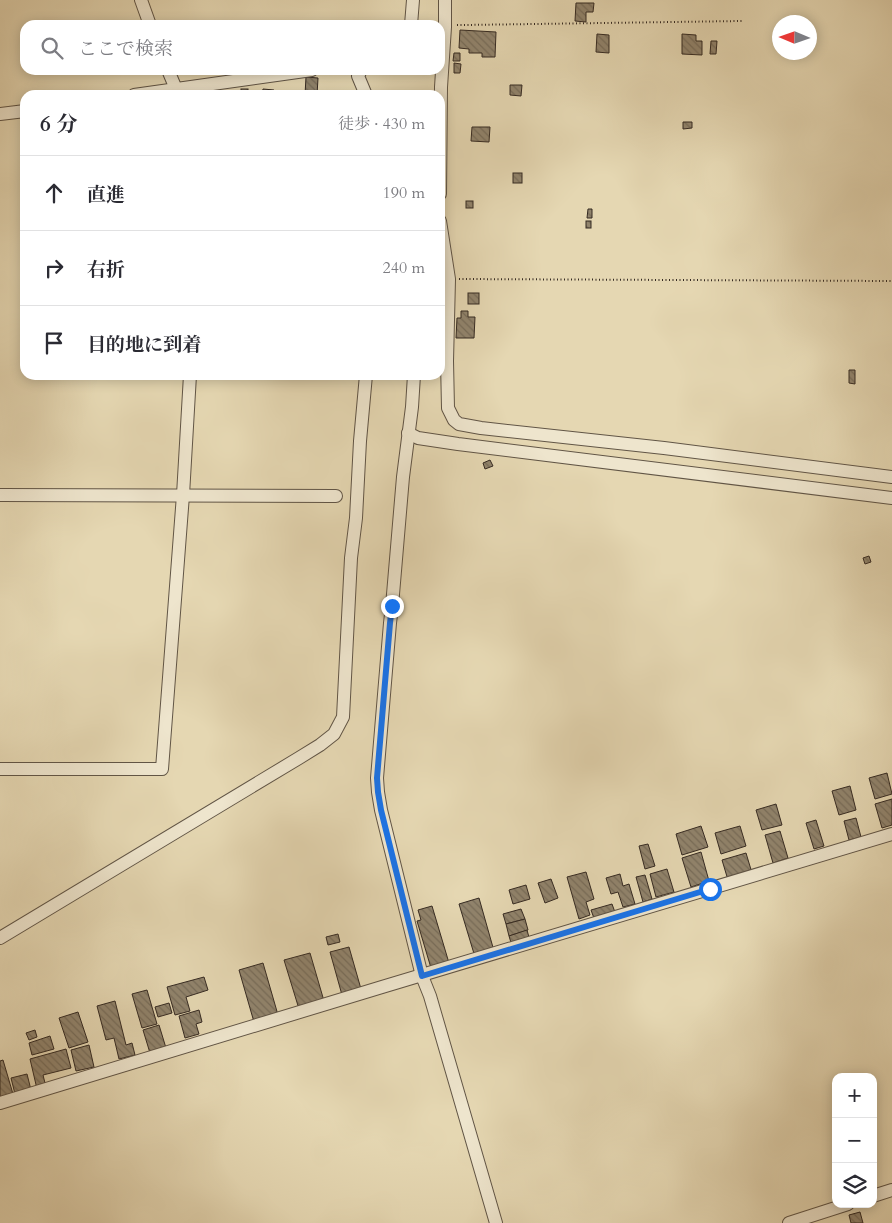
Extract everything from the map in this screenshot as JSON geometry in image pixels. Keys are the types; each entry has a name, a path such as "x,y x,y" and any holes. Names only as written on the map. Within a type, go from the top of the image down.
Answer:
{"street":[{"path":"141,0 148,20"},
{"path":"412,20 413,0"},
{"path":"445,0 445,23"},
{"path":"170,75 176,89"},
{"path":"169,90 207,90 286,75"},
{"path":"358,75 364,90"},
{"path":"441,90 442,75"},
{"path":"0,114 20,112"},
{"path":"445,254 449,279 448,408 454,420 459,424 892,477"},
{"path":"0,769 162,769 183,496 190,380"},
{"path":"0,938 291,763 334,734 343,717 351,558 356,518 366,380"},
{"path":"414,380 412,407 402,477 377,778 378,792 416,977 430,996 496,1223"},
{"path":"408,433 418,438 458,444 892,498"},
{"path":"0,495 336,496"},
{"path":"0,1103 892,834"},
{"path":"877,1195 892,1190"},
{"path":"789,1223 836,1208"}],"path":[{"path":"445,23 464,25 742,21"},
{"path":"449,279 892,280"}],"building":[{"path":"576,3 594,3 593,12 586,12 586,22 575,21"},
{"path":"460,30 496,32 495,57 482,57 482,53 469,53 469,49 459,48"},
{"path":"597,34 609,35 609,53 596,52"},
{"path":"682,34 696,35 696,41 702,41 702,55 682,54"},
{"path":"711,41 717,41 716,54 710,54"},
{"path":"454,53 460,53 460,61 453,61"},
{"path":"454,63 461,64 460,73 454,73"},
{"path":"306,77 318,78 317,90 305,90"},
{"path":"510,85 522,85 521,96 510,95"},
{"path":"683,122 692,122 692,128 683,129"},
{"path":"472,127 490,127 489,142 471,141"},
{"path":"513,173 522,173 522,183 513,183"},
{"path":"466,201 473,201 473,208 466,208"},
{"path":"588,209 592,209 592,218 587,218"},
{"path":"586,221 591,221 591,228 586,228"},
{"path":"468,293 479,293 479,304 468,304"},
{"path":"461,311 468,311 468,317 475,317 474,338 456,338 457,318 461,318"},
{"path":"849,370 855,370 855,384 849,383"},
{"path":"490,460 493,466 485,469 483,463"},
{"path":"869,556 871,562 865,564 863,558"},
{"path":"887,773 892,794 875,799 869,778"},
{"path":"850,786 856,810 839,815 832,791"},
{"path":"892,799 892,825 882,828 875,804"},
{"path":"776,804 782,825 762,830 756,810"},
{"path":"856,818 861,837 849,840 844,821"},
{"path":"816,820 824,846 814,849 806,823"},
{"path":"701,826 708,847 682,855 676,834"},
{"path":"740,826 746,846 721,854 715,833"},
{"path":"780,831 788,858 773,863 765,835"},
{"path":"648,844 655,866 645,869 639,846"},
{"path":"701,852 709,881 691,887 682,858"},
{"path":"746,853 752,873 728,880 722,860"},
{"path":"667,869 674,892 656,897 650,874"},
{"path":"586,872 594,899 586,902 590,915 579,919 567,877"},
{"path":"620,874 623,886 629,884 635,904 623,907 618,892 611,894 606,878"},
{"path":"645,875 652,899 643,902 636,877"},
{"path":"551,879 558,898 545,903 538,883"},
{"path":"526,885 530,899 513,904 509,890"},
{"path":"479,898 494,951 475,957 459,904"},
{"path":"612,904 616,915 595,921 591,910"},
{"path":"432,906 449,963 431,968 417,921 421,920 418,910"},
{"path":"521,909 525,919 506,924 503,914"},
{"path":"525,919 528,930 509,936 506,924"},
{"path":"527,930 530,941 512,946 509,936"},
{"path":"338,934 340,942 328,945 326,937"},
{"path":"349,947 361,989 342,995 330,952"},
{"path":"310,953 324,1001 299,1009 284,960"},
{"path":"263,963 278,1015 254,1022 239,970"},
{"path":"204,977 208,990 186,997 190,1011 175,1015 167,987"},
{"path":"147,990 157,1024 142,1028 132,994"},
{"path":"115,1001 126,1045 132,1043 135,1055 119,1059 114,1038 106,1040 97,1006"},
{"path":"169,1003 172,1013 158,1017 155,1007"},
{"path":"199,1010 202,1022 196,1024 199,1034 185,1038 179,1016"},
{"path":"78,1012 88,1042 69,1048 59,1018"},
{"path":"159,1025 166,1048 150,1053 143,1030"},
{"path":"35,1030 37,1037 29,1040 26,1033"},
{"path":"50,1036 54,1049 32,1055 29,1043"},
{"path":"89,1045 94,1067 76,1071 71,1050"},
{"path":"66,1049 71,1068 43,1075 46,1087 37,1089 30,1059"},
{"path":"3,1060 13,1094 0,1098 0,1061"},
{"path":"27,1074 31,1090 15,1094 11,1078"},
{"path":"860,1212 863,1223 851,1223 849,1215"}],"route":[{"path":"392,606 377,778 378,792 422,976 710,889"}]}
